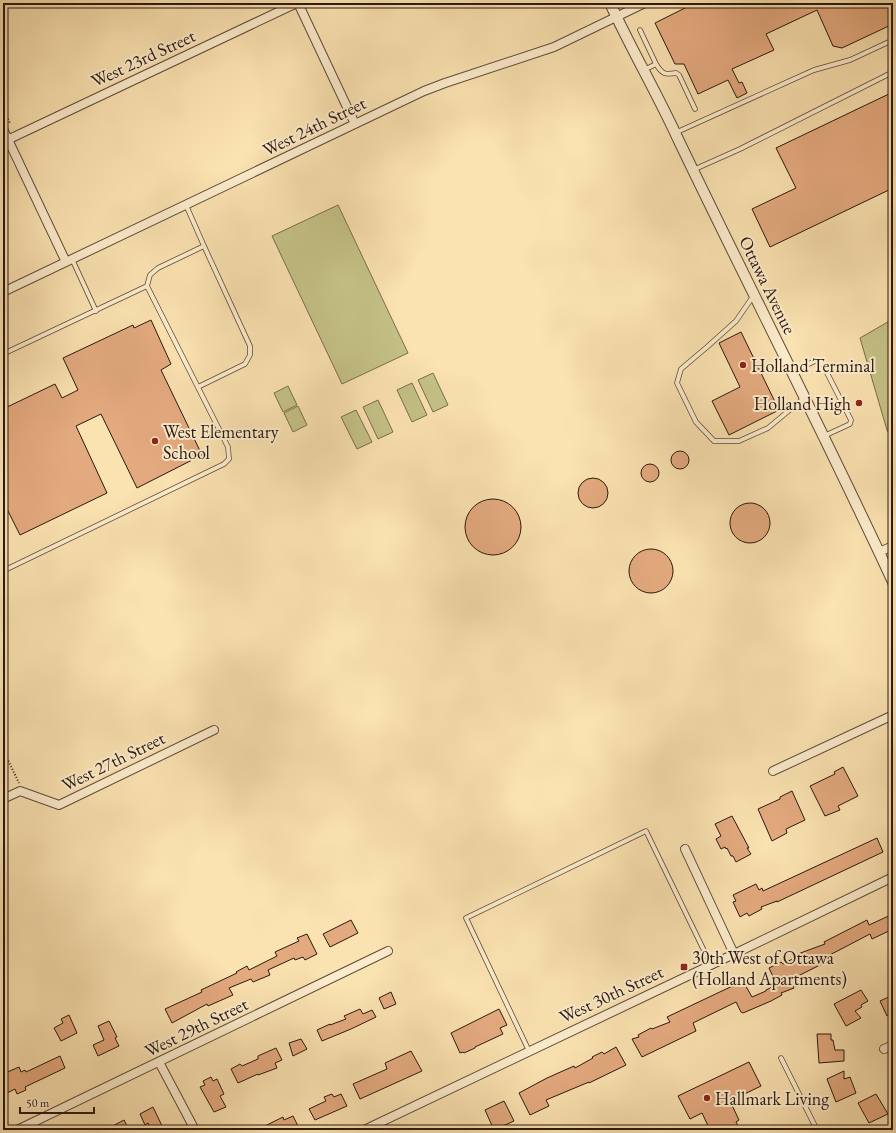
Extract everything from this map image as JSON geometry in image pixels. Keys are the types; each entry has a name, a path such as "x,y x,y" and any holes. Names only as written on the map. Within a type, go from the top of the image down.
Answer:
{"street":[{"path":"297,3 355,124"},
{"name":"West 23rd Street","path":"6,141 297,3"},
{"name":"Ottawa Avenue","path":"610,3 754,294 893,582"},
{"name":"West 24th Street","path":"3,292 445,82 554,47 645,3"},
{"path":"3,129 6,141 69,261"},
{"path":"879,552 893,546"},
{"path":"773,771 893,715"},
{"name":"West 27th Street","path":"23,792 59,805 214,730"},
{"path":"3,799 20,790 23,792"},
{"path":"686,849 734,954"},
{"name":"West 30th Street","path":"364,1130 893,877"},
{"name":"West 29th Street","path":"17,1130 388,951"},
{"path":"884,1049 893,1045"},
{"path":"159,1062 195,1130"}],"lane":[{"path":"640,30 660,71 665,74 676,73 679,75 696,109"},
{"path":"675,133 814,70 850,60 893,40"},
{"path":"643,70 656,64"},
{"path":"693,170 740,149 893,72"},
{"path":"186,205 250,346 250,355 245,364 198,387"},
{"path":"3,571 224,464 229,458 228,447 147,286 150,275 158,268 204,246"},
{"path":"69,261 96,311"},
{"path":"3,354 147,286"},
{"path":"754,294 736,321 681,368 677,383 696,422 714,441 739,441 768,428 804,398"},
{"path":"792,372 817,360 821,361 851,420 850,424 823,437"},
{"path":"529,1051 466,918 646,831 711,964"},
{"path":"781,1058 818,1130"}],"path":[{"path":"3,750 23,792"}],"shaded area":[{"path":"338,205 408,353 342,384 272,236"},
{"path":"893,319 893,442 887,430 860,338"},
{"path":"433,373 448,405 433,412 418,380"},
{"path":"412,383 427,415 412,422 397,390"},
{"path":"288,386 297,405 283,412 274,393"},
{"path":"378,400 393,432 378,439 363,407"},
{"path":"298,406 307,425 293,432 284,413"},
{"path":"356,410 372,442 357,449 341,417"}],"building":[{"path":"695,3 893,3 893,24 842,48 833,46 817,10 766,34 774,50 732,69 739,83 742,82 747,93 737,98 728,80 698,94 684,64 675,64 655,23"},
{"path":"893,92 893,188 770,247 752,209 796,188 776,148"},
{"name":"West Elementary School","path":"151,320 171,364 161,370 202,455 137,488 101,414 76,426 107,493 20,535 3,501 3,409 55,384 62,398 78,390 63,358 133,325 134,328"},
{"name":"Holland Terminal","path":"741,332 779,410 729,435 712,401 740,387 719,343"},
{"path":"680,451 686,454 689,460 686,466 680,469 674,466 671,460 674,454"},
{"path":"650,464 656,467 659,473 656,479 650,482 644,479 641,473 644,467"},
{"path":"593,478 604,482 608,493 604,504 593,508 582,504 578,493 582,482"},
{"path":"493,499 504,501 513,507 519,516 521,527 519,538 513,547 504,553 493,555 482,553 473,547 467,538 465,527 467,516 473,507 482,501"},
{"path":"754,503 761,506 767,512 770,523 769,531 761,540 754,543 746,543 739,540 731,531 730,519 733,512 742,504"},
{"path":"651,549 663,553 669,559 673,571 669,583 663,589 651,593 639,589 633,583 629,571 633,559 639,553"},
{"path":"843,767 858,796 838,806 840,810 825,816 810,786 835,774 834,772"},
{"path":"792,791 805,820 786,829 787,833 772,841 758,809 780,799 780,797"},
{"path":"732,816 751,854 736,862 727,848 726,849 725,847 721,849 716,839 721,836 715,824"},
{"path":"877,838 883,852 777,902 761,907 762,909 749,916 747,913 740,917 733,902 736,901 733,895 756,884 759,890 762,888 763,891"},
{"path":"893,914 893,929 872,939 870,934 822,959 824,963 790,980 794,988 781,993 782,995 771,1001 743,1013 736,1002 693,1023 696,1031 642,1057 632,1039 639,1037 638,1035 651,1028 652,1029 670,1022 667,1017 743,981 752,997 766,991 777,985 769,968 781,962 783,964 796,957 795,955 825,944 824,942 867,920 869,925"},
{"path":"351,920 358,933 330,947 323,934"},
{"path":"307,934 317,954 305,960 303,957 295,960 294,958 268,970 270,975 253,982 251,979 229,988 233,995 208,1006 207,1004 172,1023 165,1009 202,992 201,990 237,973 236,972 247,966 249,970 277,956 275,952 299,941 297,938"},
{"path":"861,990 868,1001 855,1011 861,1018 846,1026 834,1004"},
{"path":"391,992 396,1004 384,1009 379,998"},
{"path":"893,995 893,1013 887,1016 880,1001"},
{"path":"360,1009 363,1014 372,1010 376,1017 322,1041 317,1030 346,1019 344,1016"},
{"path":"499,1009 507,1025 500,1028 503,1034 464,1053 460,1053 451,1033"},
{"path":"69,1015 77,1033 61,1041 54,1028 63,1023 61,1019"},
{"path":"109,1021 117,1037 115,1038 119,1046 98,1056 93,1045 104,1040 98,1026"},
{"path":"817,1034 831,1034 831,1040 833,1040 835,1050 844,1050 844,1061 819,1063"},
{"path":"301,1039 307,1049 293,1056 289,1043"},
{"path":"616,1047 626,1065 589,1083 546,1100 549,1106 530,1115 519,1093 547,1078 574,1066 575,1068 593,1058 592,1057 602,1052 604,1054"},
{"path":"276,1048 282,1060 275,1063 277,1068 258,1074 238,1083 231,1069 240,1064 242,1066 258,1059 258,1056"},
{"path":"411,1051 422,1071 360,1099 353,1084 387,1069 385,1063"},
{"path":"60,1056 65,1068 25,1087 26,1090 17,1094 15,1089 3,1095 3,1074 19,1067 21,1072 25,1070 26,1072"},
{"name":"Hallmark Living","path":"749,1062 761,1086 730,1101 739,1120 736,1122 740,1130 710,1130 702,1113 690,1119 678,1096"},
{"path":"844,1071 844,1079 850,1077 856,1093 836,1102 827,1079"},
{"path":"211,1077 213,1081 217,1079 224,1094 220,1096 226,1107 214,1112 200,1087 205,1085 203,1081"},
{"path":"332,1094 334,1097 341,1094 347,1106 315,1120 309,1109 326,1101 324,1097"},
{"path":"876,1094 888,1114 869,1123 858,1103"},
{"path":"504,1101 514,1121 494,1130 485,1110"},
{"path":"153,1107 164,1130 151,1130 148,1123 145,1125 140,1114"},
{"path":"293,1116 300,1130 257,1130 283,1117 284,1120"},
{"path":"124,1120 129,1130 105,1130"}],"place":[{"name":"Holland Terminal","path":"743,365"},
{"name":"Holland High","path":"859,403"},
{"name":"West Elementary School","path":"155,441"},
{"name":"30th West of Ottawa (Holland Apartments)","path":"684,967"},
{"name":"Hallmark Living","path":"707,1098"}]}
